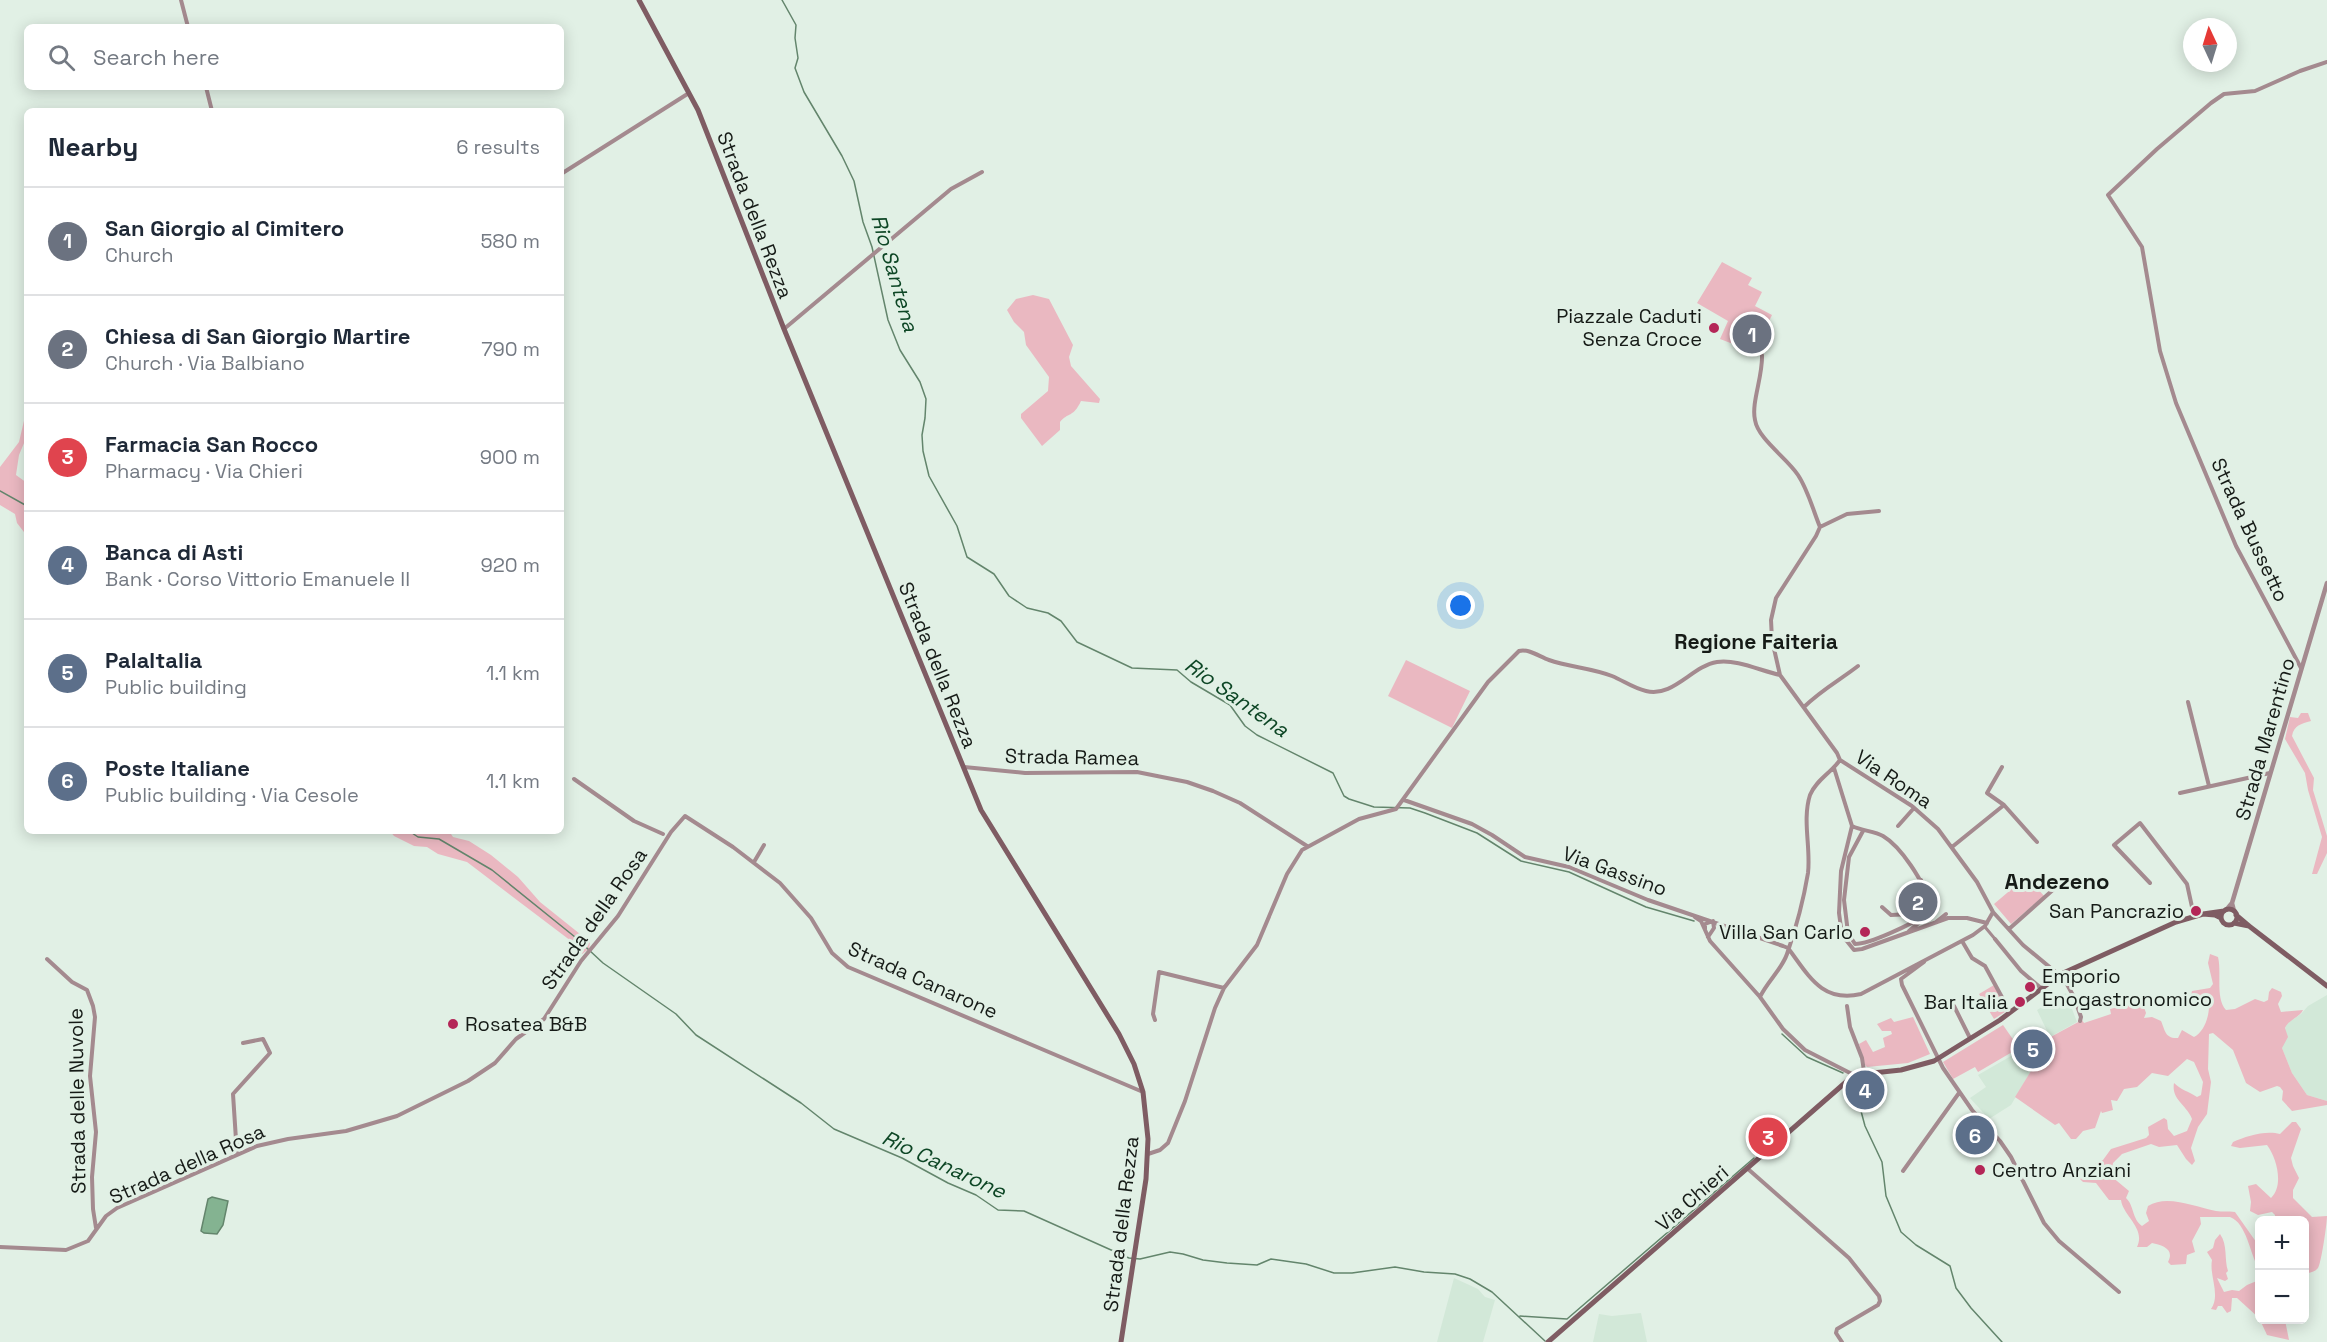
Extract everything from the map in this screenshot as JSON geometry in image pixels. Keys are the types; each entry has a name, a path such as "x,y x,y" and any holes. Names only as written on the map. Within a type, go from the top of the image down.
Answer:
{"main road":[{"name":"Strada della Rezza","path":"639,0 690,93 981,810 1119,1034 1134,1064 1143,1092 1148,1154 1121,1342"},
{"path":"2221,918 2230,912"},
{"path":"2230,912 2234,923"},
{"path":"1854,1076 1912,1068 1938,1059 2011,1013 2061,974 2203,914 2230,912 2327,986"},
{"path":"2203,914 2215,915 2226,924 2249,926"},
{"name":"Via Chieri","path":"1548,1342 1854,1076"}],"street":[{"path":"181,0 187,24"},
{"name":"Strada Bussetto","path":"2301,669 2236,546 2176,403 2160,351 2142,247 2108,195 2157,149 2224,94 2255,91 2327,62"},
{"path":"207,90 211,108"},
{"path":"564,172 690,93"},
{"path":"784,329 951,189 982,172"},
{"path":"1762,356 1761,379 1754,413 1756,425 1760,433 1791,465 1800,478 1820,527"},
{"path":"1760,997 1765,985 1785,958 1808,872 1808,803 1814,787 1840,760 1838,753 1780,675 1772,640 1773,609 1776,598 1820,527 1847,514 1879,511"},
{"name":"Strada Marentino","path":"2230,912 2327,583"},
{"path":"1148,1154 1160,1150 1168,1143 1172,1135 1224,988 1257,945 1294,861 1307,846 1359,819 1398,807 1488,682 1522,649 1551,661 1611,675 1635,688 1649,692 1666,690 1718,662 1729,662 1780,675"},
{"path":"1803,707 1831,683 1842,679 1858,666"},
{"path":"2188,702 2209,786"},
{"name":"Via Roma","path":"1840,760 1914,808 1938,829 1977,882 1993,912 2023,945 2061,974"},
{"name":"Strada Ramea","path":"963,767 1025,773 1137,772 1188,782 1240,803 1307,846"},
{"path":"2002,767 1988,794 2004,805 2037,842"},
{"path":"1834,768 1852,826 1844,853 1840,884 1840,925 1845,940 1854,950 1936,922 1959,918 1986,924 2021,971 2042,989"},
{"path":"2180,793 2270,773"},
{"path":"574,779 627,816 663,834 667,839 671,832"},
{"name":"Via Gassino","path":"1404,800 1472,824 1525,857 1569,867 1648,900 1788,948"},
{"path":"1952,847 2004,805"},
{"path":"1898,826 1914,808"},
{"name":"Strada Canarone","path":"663,834 671,832 685,816 754,862 780,883 811,918 832,953 848,967 1143,1092"},
{"path":"2150,883 2114,845 2140,823 2187,884 2194,916"},
{"path":"1852,826 1863,831 1881,834 1902,852 1928,902 1925,915 1920,919 1864,943 1856,944 1849,936 1844,909 1847,863 1863,831"},
{"name":"Strada della Rosa","path":"0,1247 66,1250 88,1241 106,1216 117,1208 257,1146 346,1131 397,1116 468,1082 495,1063 516,1039 544,1018 590,950 618,915 667,839"},
{"path":"754,862 764,845"},
{"path":"1907,933 1928,917 1933,902 1922,880"},
{"path":"2009,929 2064,880"},
{"path":"1882,907 1891,915 1911,914 1920,919"},
{"path":"1788,948 1823,990 1848,997 1861,994 1962,941 1986,924 1993,912"},
{"path":"1936,922 1946,914"},
{"path":"1692,915 1701,921 1708,937 1760,997 1776,1022 1805,1050 1854,1076 1861,1085 1866,1084 1857,1044 1850,1028 1847,1006"},
{"path":"1704,929 1705,924 1713,921 1714,928 1708,937"},
{"path":"1962,941 1972,958 1985,966 2011,1013"},
{"path":"1941,952 1901,979 1904,993 1938,1059 1959,1093 2005,1149 2044,1223 2059,1241 2119,1292"},
{"name":"Strada delle Nuvole","path":"47,958 72,982 87,990 93,1006 90,1076 96,1132 92,1177 96,1228"},
{"path":"1155,1020 1153,1014 1159,972 1224,988"},
{"path":"2061,974 2074,997 2081,1017 2080,1021"},
{"path":"1954,1006 1970,1039"},
{"path":"237,1155 233,1094 270,1053 263,1039 243,1043"},
{"path":"1903,1171 1959,1093"},
{"path":"1748,1169 1849,1258 1879,1296 1878,1305 1837,1329 1836,1333 1842,1342"}],"shaded area":[{"path":"1722,262 1752,278 1748,285 1762,292 1755,306 1772,315 1755,349 1742,345 1743,342 1735,339 1733,344 1720,339 1728,321 1697,303"},
{"path":"1033,295 1049,299 1073,345 1069,357 1071,366 1100,399 1099,403 1081,401 1073,412 1060,422 1060,430 1042,446 1021,418 1021,414 1048,391 1049,377 1026,345 1024,332 1007,310 1016,299"},
{"path":"24,421 24,443 19,455 16,475 24,481 24,532 17,523 15,514 0,505 0,467 19,442"},
{"path":"1406,660 1470,691 1452,728 1388,696"},
{"path":"2301,713 2308,713 2311,721 2296,727 2292,736 2314,778 2313,790 2327,836 2327,853 2317,874 2312,874 2322,837 2305,773 2285,739 2290,717 2298,718"},
{"path":"392,834 451,834 453,837 469,841 518,877 540,902 590,942 589,949 582,954 575,944 467,862 438,854 427,847 414,846"},
{"path":"2027,876 2044,896 2011,924 1994,904"},
{"path":"2210,954 2218,957 2221,999 2226,1010 2235,1009 2255,999 2264,1002 2268,1000 2272,988 2281,992 2282,996 2278,1004 2281,1012 2303,1010 2286,1025 2288,1037 2282,1048 2292,1073 2307,1095 2327,1101 2327,1105 2292,1111 2282,1100 2283,1091 2280,1087 2260,1092 2246,1083 2233,1050 2213,1033 2209,1034 2208,1069 2211,1082 2207,1114 2198,1127 2191,1148 2195,1161 2192,1165 2177,1145 2159,1147 2151,1144 2122,1154 2113,1163 2111,1176 2129,1191 2126,1198 2136,1220 2142,1226 2149,1221 2146,1213 2148,1206 2164,1201 2181,1202 2216,1211 2235,1212 2255,1240 2255,1260 2244,1232 2236,1220 2230,1217 2200,1217 2201,1224 2192,1241 2195,1252 2187,1255 2186,1264 2171,1265 2168,1262 2169,1251 2163,1246 2152,1243 2147,1247 2137,1247 2139,1234 2121,1200 2109,1200 2096,1183 2083,1182 2080,1179 2087,1168 2103,1160 2111,1149 2146,1138 2149,1135 2148,1127 2164,1118 2167,1120 2168,1129 2174,1136 2187,1131 2192,1119 2175,1094 2174,1083 2197,1097 2201,1095 2203,1082 2194,1062 2187,1059 2168,1076 2152,1073 2137,1087 2124,1089 2117,1101 2111,1100 2113,1110 2102,1113 2101,1111 2095,1128 2083,1131 2076,1139 2071,1139 2059,1123 2055,1125 2015,1097 2034,1066 2045,1040 2082,1020 2084,1023 2111,1014 2110,1009 2142,1001 2146,1013 2144,1018 2152,1017 2161,1021 2170,1037 2178,1038 2182,1030 2194,1037 2198,1035 2205,1024 2209,1006 2193,999 2191,995 2192,991 2210,988 2213,984 2208,963"},
{"path":"1994,985 2008,1010 1994,1019 1979,994"},
{"path":"2066,993 2077,1022 2050,1037 2037,1010"},
{"path":"2327,995 2327,1101 2307,1095 2292,1073 2282,1048 2286,1024 2308,1006"},
{"path":"1913,1017 1930,1054 1908,1063 1867,1067 1859,1044 1866,1040 1873,1052 1885,1047 1883,1038 1892,1034 1891,1031 1882,1031 1877,1024 1891,1018 1894,1022"},
{"path":"2003,1025 2019,1048 1978,1072 1975,1067 1953,1079 1943,1062"},
{"path":"2018,1052 2036,1061 2034,1066 2011,1105 1989,1119 1970,1098 1986,1087 1978,1075"},
{"path":"2292,1122 2296,1122 2301,1129 2291,1158 2299,1178 2293,1190 2293,1198 2312,1217 2327,1216 2319,1265 2309,1273 2309,1216 2275,1216 2272,1212 2258,1215 2250,1211 2248,1186 2256,1184 2271,1198 2275,1193 2278,1172 2271,1151 2267,1145 2240,1148 2231,1146 2233,1142 2256,1134 2280,1134"},
{"path":"212,1197 228,1201 223,1225 217,1234 201,1231 208,1199"},
{"path":"2220,1234 2225,1247 2228,1279 2225,1281 2217,1278 2224,1292 2239,1291 2255,1282 2255,1314 2237,1298 2232,1298 2231,1311 2227,1313 2222,1306 2218,1306 2216,1310 2211,1309 2215,1292 2212,1260 2207,1252 2213,1248"},
{"path":"1454,1278 1478,1289 1485,1297 1495,1300 1483,1342 1437,1342"},
{"path":"1641,1313 1647,1342 1593,1342 1599,1314 1612,1316"},
{"path":"2262,1324 2286,1324 2289,1340 2267,1335"}],"waterway":[{"name":"Rio Santena","path":"782,0 796,25 798,58 795,68 804,92 854,181 863,222 872,247 888,320 900,350 920,382 926,399 922,435 929,476 957,526 967,557 994,574 1009,596 1027,608 1048,613 1061,621 1077,642 1132,668 1177,670 1191,682 1230,705 1245,726 1257,735 1333,773 1344,796 1349,799 1374,807 1410,808 1425,813 1477,833 1521,861 1569,872 1646,907 1694,921"},
{"path":"0,491 24,504"},
{"name":"Rio Canarone","path":"414,834 418,837 439,839 492,870 575,937 603,963 676,1014 696,1035 801,1103 834,1129 902,1158 976,1195 998,1210 1024,1211 1129,1258 1140,1259 1170,1252 1227,1263 1257,1265 1271,1259 1306,1264 1334,1273 1395,1267 1455,1274 1470,1279 1492,1292 1545,1341"},
{"name":"Rio Santena","path":"1782,1034 1807,1057 1843,1073"},
{"name":"Rio Santena","path":"1854,1085 1865,1126 1882,1162 1886,1196 1901,1232 1916,1245 1950,1266 1956,1288 2002,1342"},
{"path":"1520,1316 1567,1319 1754,1158"}],"place":[{"name":"Piazzale Caduti Senza Croce","path":"1714,328"},
{"name":"San Giorgio al Cimitero","path":"1752,334"},
{"name":"Chiesa di San Giorgio Martire","path":"1918,902"},
{"name":"San Pancrazio","path":"2196,911"},
{"name":"Villa San Carlo","path":"1865,932"},
{"name":"Emporio Enogastronomico","path":"2030,987"},
{"name":"Bar Italia","path":"2020,1002"},
{"name":"Rosatea B&B","path":"453,1024"},
{"name":"PalaItalia","path":"2033,1049"},
{"name":"Banca di Asti","path":"1865,1090"},
{"name":"Poste Italiane","path":"1975,1135"},
{"name":"Farmacia San Rocco","path":"1768,1137"},
{"name":"Centro Anziani","path":"1980,1170"}],"district":[{"name":"Regione Faiteria","path":"1756,641"},
{"name":"Andezeno","path":"2057,881"}]}
